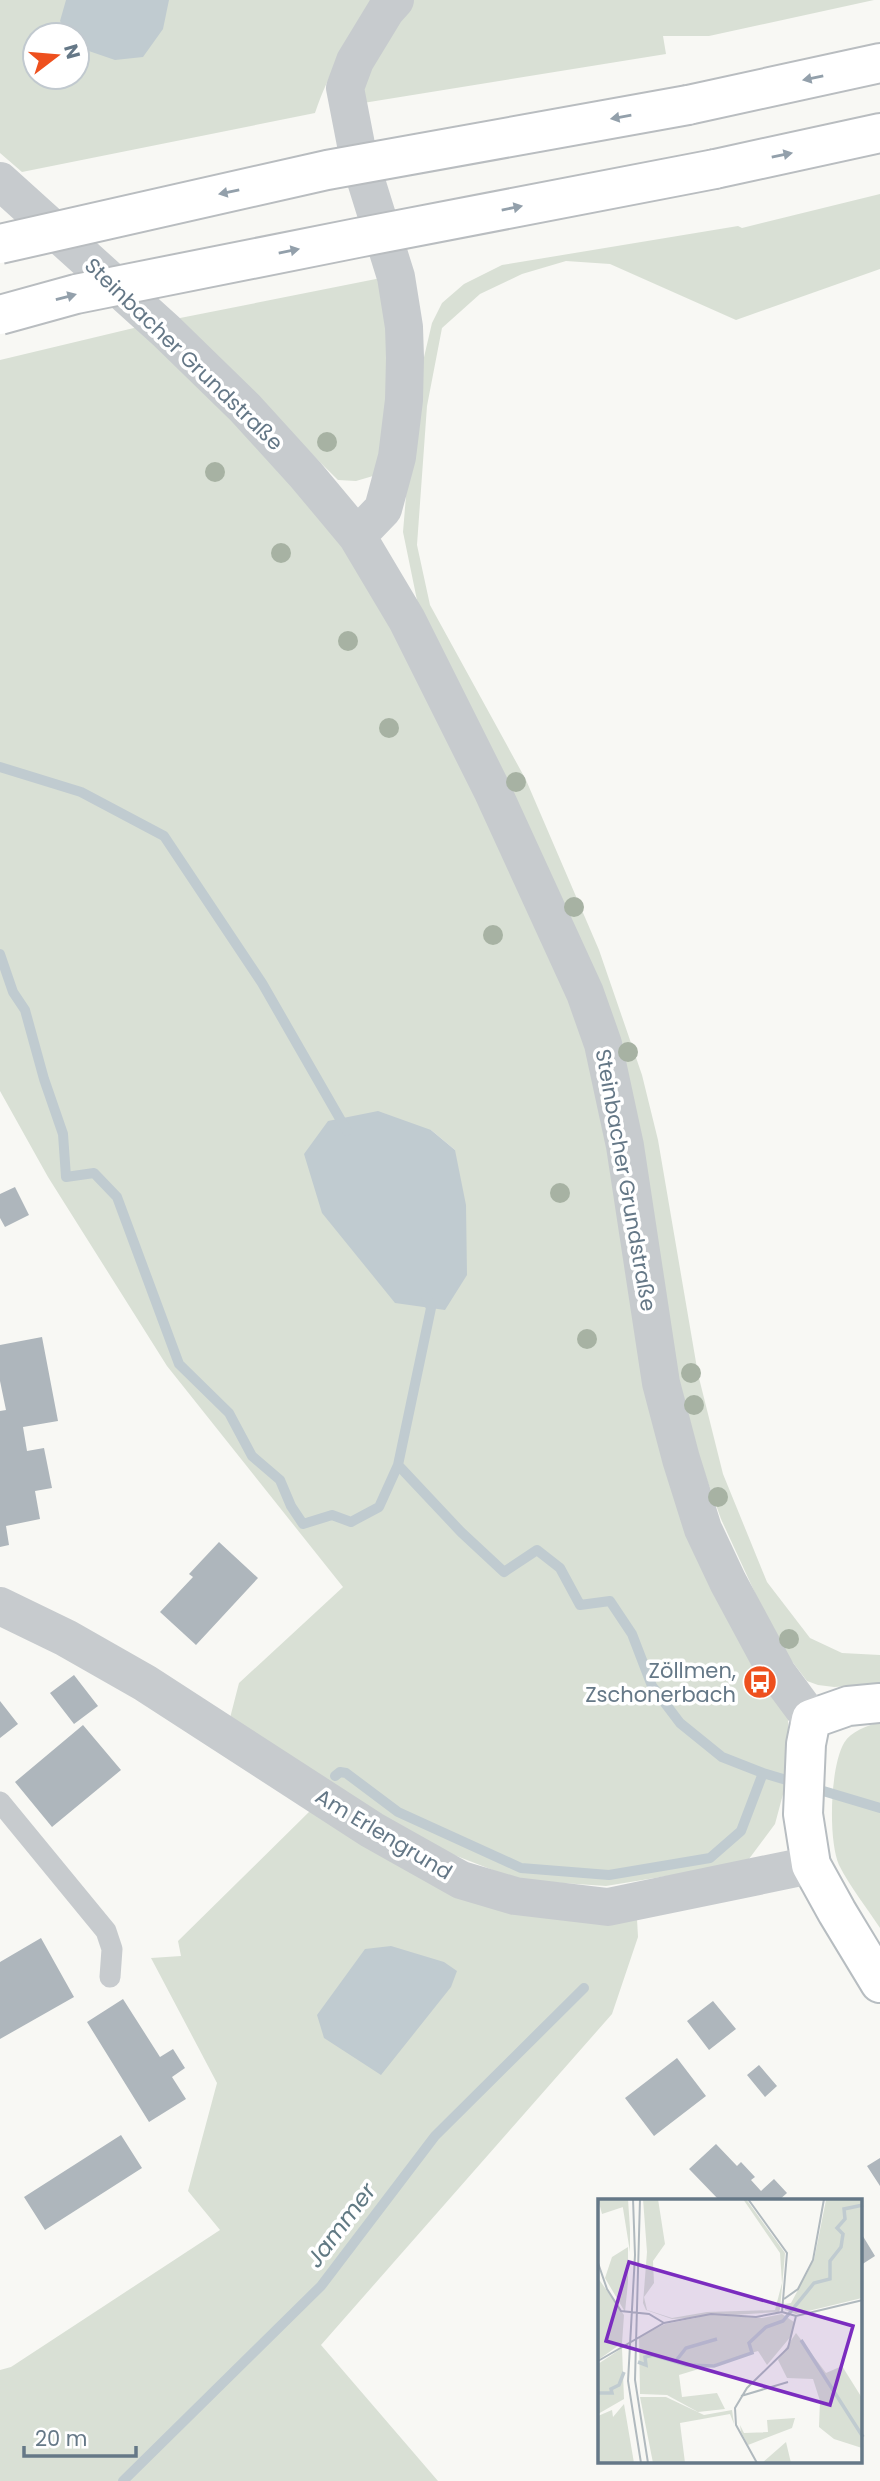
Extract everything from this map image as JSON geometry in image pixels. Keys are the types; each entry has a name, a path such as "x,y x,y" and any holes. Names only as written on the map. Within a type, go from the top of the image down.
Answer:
{"main road":[{"path":"0,244 327,170 688,105 880,63"},
{"path":"0,315 89,292 880,134"},
{"path":"880,1703 848,1706 808,1731 803,1814 811,1865 880,1983"}],"street":[{"path":"357,536 383,509 397,457 404,400 405,358 404,327 396,277 358,155 345,88 355,61 395,0"},
{"name":"Steinbacher Grundstraße","path":"0,181 166,331 245,408 357,536 407,620 475,756 585,993 603,1044 625,1146 661,1382 681,1459 703,1529 728,1582 808,1731"},
{"name":"Am Erlengrund","path":"0,1606 66,1638 145,1683 372,1830 461,1880 515,1896 608,1907 811,1865"}],"lane":[{"path":"0,1802 106,1931 111,1950 110,1977"}],"shaded area":[{"path":"0,0 375,0 334,68 315,113 22,172 0,153"},
{"path":"66,0 169,0 163,29 143,57 115,60 91,52 91,21 60,21"},
{"path":"409,0 874,0 709,36 663,36 666,54 357,104 359,79"},
{"path":"880,194 880,269 736,320 610,264 566,261 522,274 480,294 442,328 427,406 417,545 430,605 526,780 599,950 642,1075 658,1140 698,1374 723,1474 767,1582 810,1638 842,1653 880,1655 880,1684 834,1687 807,1681 778,1643 721,1519 697,1452 677,1381 641,1140 418,605 403,532 414,400 432,323 442,303 464,284 502,265 738,226 742,228"},
{"path":"381,278 388,339 389,418 373,476 356,481 338,480 175,319"},
{"path":"138,327 239,423 349,548 398,636 573,1000 598,1099 649,1385 788,1719 789,1772 775,1824 746,1863 606,1886 518,1880 431,1846 230,1718 239,1683 343,1587 167,1366 48,1177 0,1091 0,360","holes":["431,1130 455,1150 304,1154"]},
{"path":"378,1111 431,1130 455,1150 466,1205 467,1275 445,1310 395,1303 322,1213 304,1154 328,1121"},
{"path":"880,1722 880,1928 839,1865 833,1839 832,1804 836,1769 844,1743 855,1732"},
{"path":"311,1810 637,1919 638,1937 612,2014 321,2345 438,2481 0,2481 0,2370 11,2367 220,2230 188,2191 217,2083 151,1958 181,1956 178,1941"},
{"path":"391,1946 444,1962 457,1971 451,1987 381,2075 324,2038 317,2015 365,1949"}],"building":[{"path":"15,1187 29,1215 5,1227 0,1218 0,1194"},
{"path":"42,1337 58,1421 23,1427 27,1451 44,1448 52,1488 35,1491 40,1519 6,1526 9,1545 0,1547 0,1411 6,1410 0,1381 0,1345"},
{"path":"219,1542 258,1578 196,1645 160,1612 193,1577 189,1574"},
{"path":"74,1675 98,1706 74,1724 50,1693"},
{"path":"0,1701 18,1724 0,1738"},
{"path":"83,1725 121,1770 52,1827 15,1782"},
{"path":"41,1938 74,1997 0,2039 0,1962"},
{"path":"123,1999 160,2057 173,2049 185,2068 172,2077 186,2099 149,2122 87,2022"},
{"path":"713,2001 736,2029 709,2050 687,2021"},
{"path":"677,2058 706,2096 654,2136 625,2098"},
{"path":"759,2065 777,2086 765,2097 747,2075"},
{"path":"121,2135 142,2168 45,2230 24,2197"},
{"path":"716,2144 737,2166 741,2162 755,2177 751,2180 761,2191 774,2179 787,2193 780,2199 718,2199 689,2169"},
{"path":"880,2158 880,2186 867,2166"},
{"path":"862,2235 875,2256 862,2264"}],"waterway":[{"path":"0,767 81,792 164,836 262,983 347,1131"},
{"path":"0,954 13,992 25,1010 63,1134 66,1177 94,1173 117,1197 179,1364 229,1413 252,1456 280,1480 291,1506 303,1524 332,1515 351,1522 379,1507 398,1465 461,1532 504,1572 537,1550 560,1568 580,1605 610,1601 632,1634 652,1686 680,1723 722,1757 763,1773 880,1808"},
{"path":"398,1465 431,1308 426,1297"},
{"path":"335,1776 340,1772 346,1773 398,1812 521,1868 609,1875 710,1858 741,1831 763,1773"},
{"name":"Jammer","path":"123,2481 321,2286 435,2136 584,1988"}],"place":[{"name":"Zöllmen, Zschonerbach","path":"760,1682"}]}
